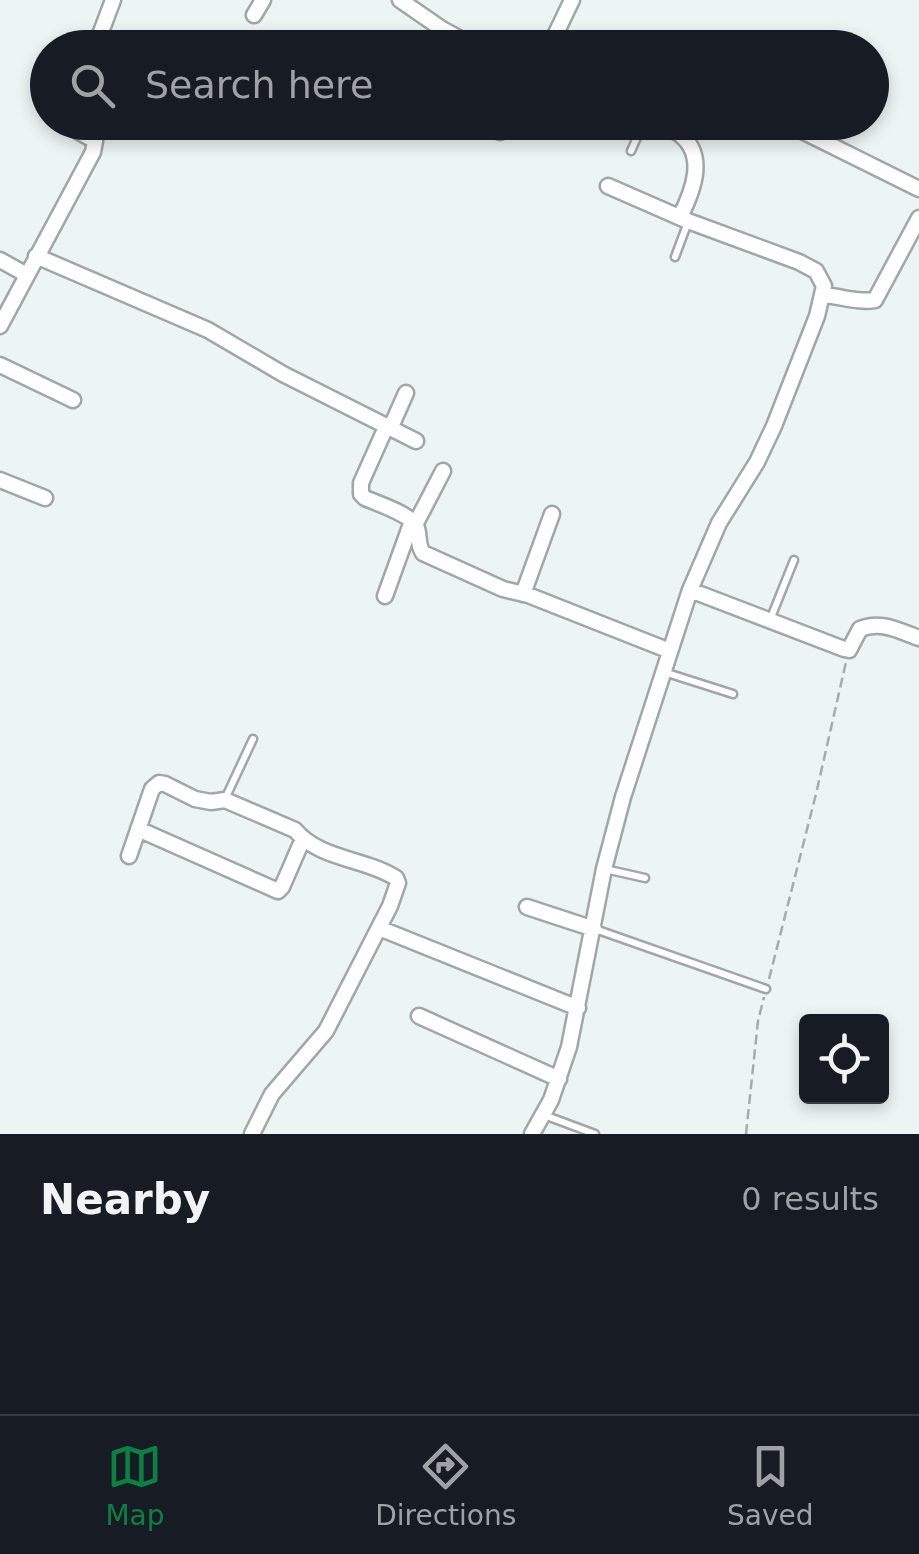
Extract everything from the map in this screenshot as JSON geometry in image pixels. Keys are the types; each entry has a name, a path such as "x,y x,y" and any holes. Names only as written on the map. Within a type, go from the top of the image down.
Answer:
{"street":[{"path":"102,30 113,0"},
{"path":"254,15 264,0"},
{"path":"400,0 444,30"},
{"path":"558,30 572,0"},
{"path":"0,326 96,145 93,140"},
{"path":"684,219 696,161 685,140"},
{"path":"820,140 919,189"},
{"path":"532,1134 570,1048 604,869 623,797 690,590 719,524 758,462 774,426 824,286 816,271 799,262 608,186"},
{"path":"823,295 864,302 875,300 919,218"},
{"path":"36,256 208,330 283,374 416,442"},
{"path":"0,260 27,274"},
{"path":"2,371 73,400"},
{"path":"406,393 362,482 361,494 414,523"},
{"path":"386,596 414,523 442,472"},
{"path":"0,480 45,498"},
{"path":"522,594 552,514"},
{"path":"414,523 423,553 503,590 670,651"},
{"path":"690,590 849,650 860,629 872,624 883,624 919,638"},
{"path":"130,856 152,788 159,783 195,798 224,800 295,830 302,840 396,878 398,883 390,906 326,1031 272,1094 252,1134"},
{"path":"138,829 278,891 302,840"},
{"path":"526,907 594,929"},
{"path":"379,928 578,1008"},
{"path":"419,1016 559,1079"}],"lane":[{"path":"631,151 636,140"},
{"path":"675,257 684,219"},
{"path":"769,621 794,560"},
{"path":"663,671 734,694"},
{"path":"224,800 253,739"},
{"path":"604,869 644,878"},
{"path":"594,929 766,989"},
{"path":"543,1114 595,1134"}],"path":[{"path":"746,1134 758,1021 849,650"}]}
